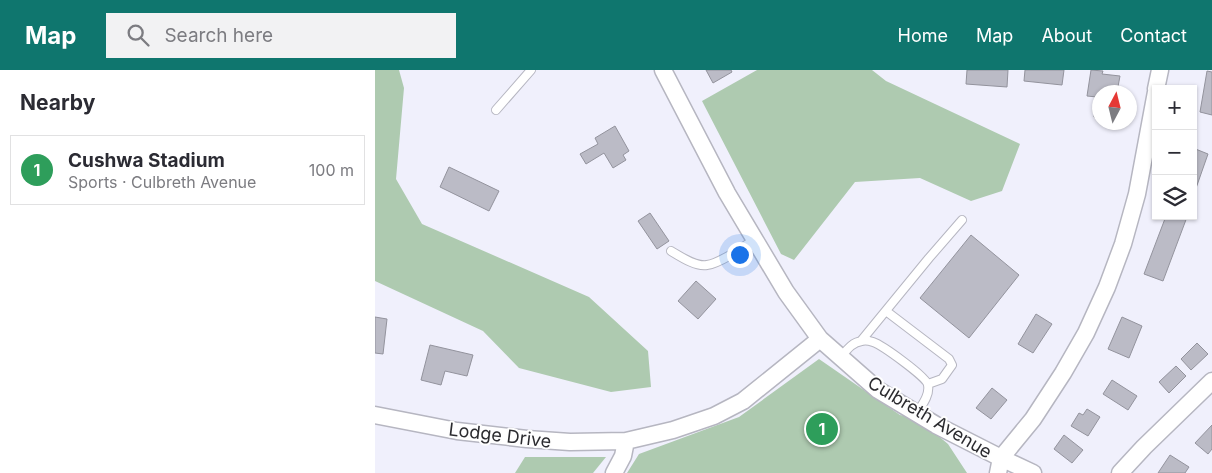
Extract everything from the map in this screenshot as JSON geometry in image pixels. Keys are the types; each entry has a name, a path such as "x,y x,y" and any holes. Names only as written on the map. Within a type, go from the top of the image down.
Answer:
{"street":[{"name":"Culbreth Avenue","path":"663,70 727,192 786,292 820,339 878,390 999,466 1033,473"},
{"path":"1157,85 1160,70"},
{"path":"999,466 1033,420 1063,373 1086,333 1107,287 1123,244 1137,194 1152,112"},
{"name":"Lodge Drive","path":"375,415 457,431 519,438 570,442 626,441 673,430 706,419 743,401 820,339"},
{"path":"1120,473 1212,381"},
{"path":"614,473 623,456 626,441"}],"lane":[{"path":"496,110 531,70"},
{"path":"841,357 849,347 861,341 962,220"},
{"path":"671,251 688,261 706,266 717,262 755,239"},
{"path":"886,311 949,359 952,364 942,379 928,384"},
{"path":"861,341 874,342 923,377 928,384 928,392 925,401 917,413"}],"green space":[{"path":"375,70 399,70 404,88 396,179 422,224 589,297 648,351 651,387 611,392 519,368 483,331 375,281"},
{"path":"757,70 872,70 886,81 1020,144 1002,191 971,201 920,178 855,182 794,260 781,254 702,101"},
{"path":"819,359 900,415 918,419 948,444 967,473 627,473 639,454 739,417"},
{"path":"525,457 606,457 593,473 515,473"}],"building":[{"path":"706,70 731,70 732,72 713,83"},
{"path":"967,70 1008,70 1007,87 966,84"},
{"path":"1025,70 1064,70 1062,85 1024,81"},
{"path":"1091,70 1103,71 1102,74 1120,76 1118,85 1092,85 1092,96 1087,96"},
{"path":"1207,71 1212,72 1212,115 1200,112"},
{"path":"615,126 629,151 623,155 626,160 613,168 604,153 586,164 580,154 598,144 595,138"},
{"path":"1197,150 1208,154 1197,185"},
{"path":"449,167 499,191 489,211 440,187"},
{"path":"650,213 669,241 657,249 638,221"},
{"path":"1164,220 1186,220 1163,281 1144,274"},
{"path":"971,235 1019,275 969,338 920,298"},
{"path":"696,281 716,299 698,319 678,301"},
{"path":"1036,314 1052,324 1033,353 1018,344"},
{"path":"375,317 387,319 383,354 375,353"},
{"path":"1122,317 1142,326 1129,358 1108,349"},
{"path":"1197,343 1208,354 1191,370 1181,359"},
{"path":"430,345 473,355 467,376 445,371 441,385 421,380"},
{"path":"1176,366 1186,376 1169,393 1159,382"},
{"path":"1112,380 1137,396 1128,410 1103,394"},
{"path":"992,388 1007,400 991,419 976,408"},
{"path":"1087,409 1100,417 1088,436 1071,426 1079,413 1083,415"},
{"path":"1212,425 1212,449 1208,454 1195,443"},
{"path":"1064,435 1083,450 1072,463 1054,449"},
{"path":"1170,455 1189,467 1185,473 1158,473"}],"place":[{"name":"Cushwa Stadium","path":"822,429"}]}
